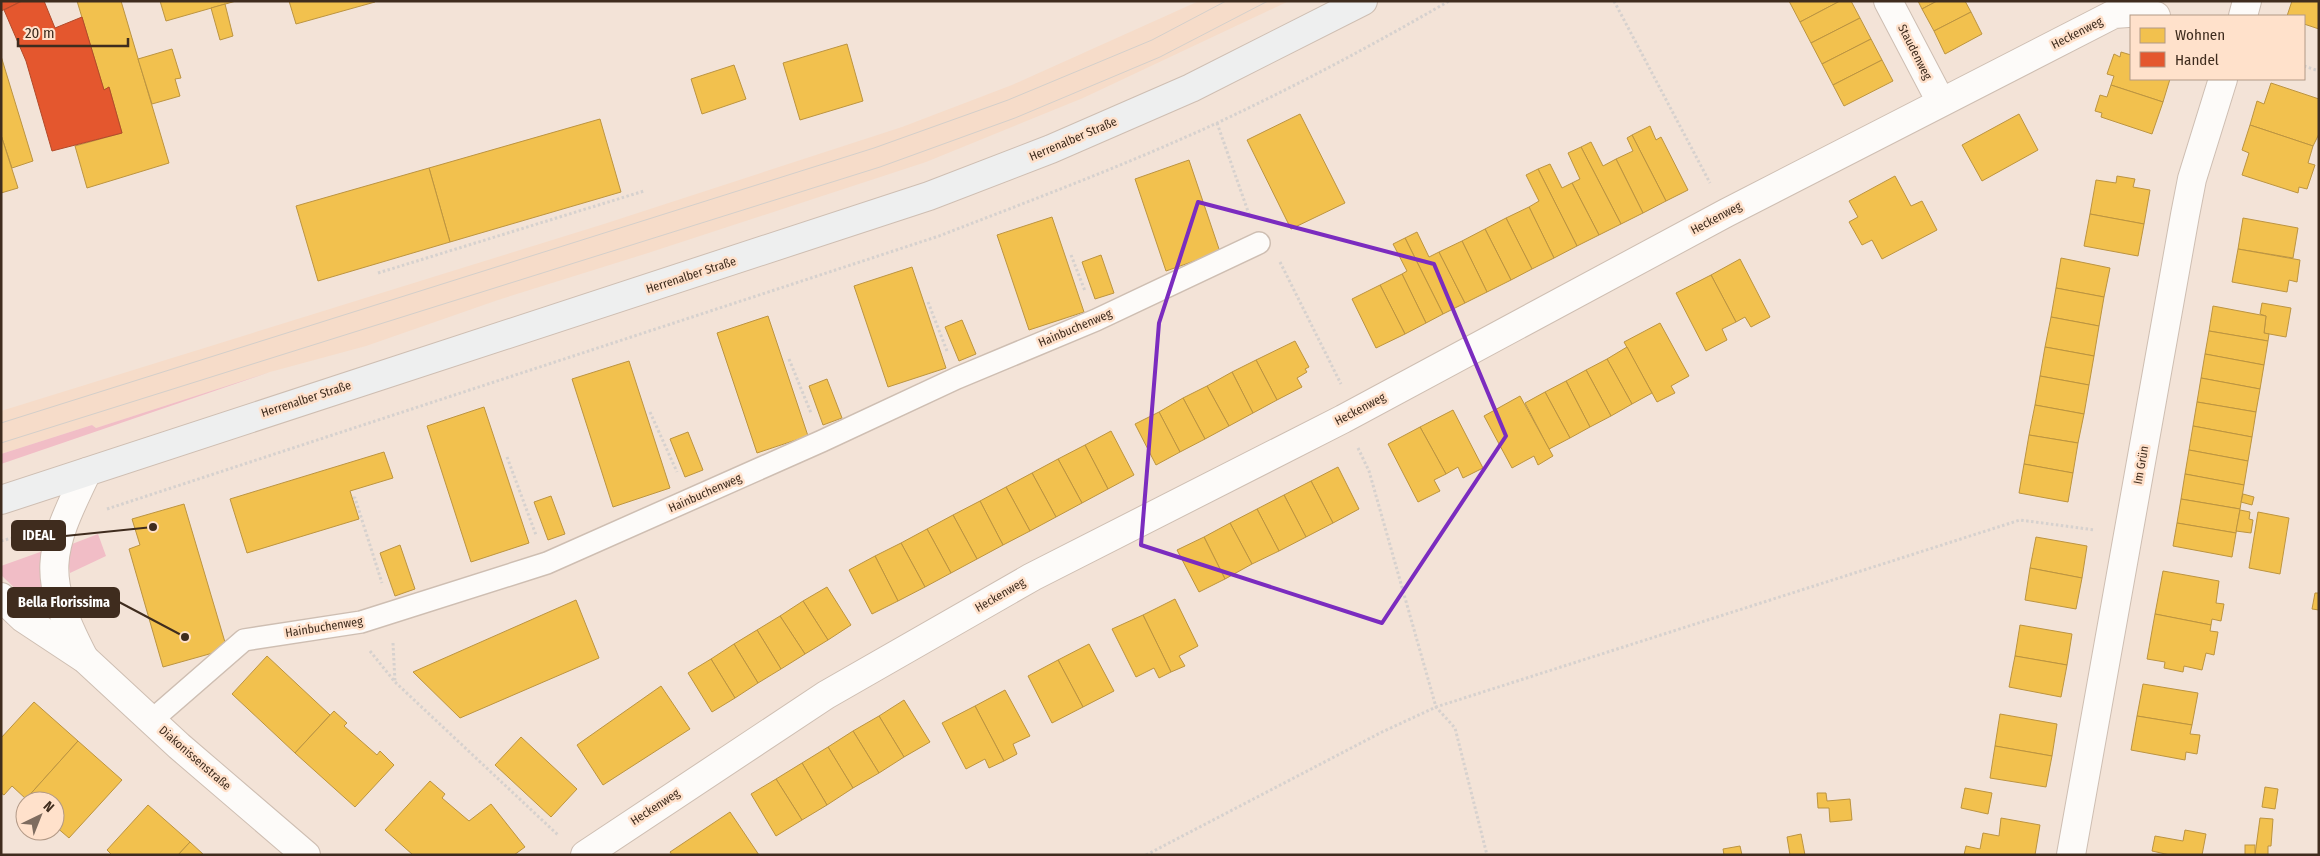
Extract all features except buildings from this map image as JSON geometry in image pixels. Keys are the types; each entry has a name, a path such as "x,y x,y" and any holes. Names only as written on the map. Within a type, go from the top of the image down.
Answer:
{"main road":[{"name":"Herrenalber Straße","path":"1,500 930,196 1051,150 1191,88 1363,1"}],"street":[{"name":"Staudenweg","path":"1888,1 1941,102"},
{"path":"2242,15 2247,1"},
{"name":"Heckenweg","path":"596,847 826,694 1032,576 1350,415 1726,213 2114,14 2142,12 2152,15"},
{"name":"Im Grün","path":"2071,855 2192,179 2223,80"},
{"name":"Diakonissenstraße","path":"85,660 64,619 54,583 55,553 62,523 87,472"},
{"name":"Diakonissenstraße","path":"1,597 23,618 85,660 306,855"}],"lane":[{"name":"Hainbuchenweg","path":"152,720 244,640 346,624 392,613 547,564 822,441 957,378 1096,320 1259,243"}],"path":[{"path":"1614,1 1726,213"},
{"path":"2305,66 2319,71"},
{"path":"1216,123 1259,243 1269,240 1350,415 1369,471 1436,707 1455,728 1487,855"},
{"path":"378,273 644,191"},
{"path":"1071,255 1096,320"},
{"path":"928,302 957,378"},
{"path":"789,359 822,441"},
{"path":"650,412 689,500"},
{"path":"507,457 547,564"},
{"path":"352,498 355,498 392,613 395,682"},
{"path":"1146,855 1382,732 1436,707 2020,520 2129,536"},
{"path":"346,624 395,682 559,836"}],"highlighted area":[{"path":"1198,202 1434,264 1506,436 1382,623 1141,545 1159,323"}],"shaded area":[{"path":"1199,1 1289,1 1083,98 926,162 498,300 366,346 270,372 96,428 92,425 1,454 1,411 604,224 902,127 1012,85"},
{"path":"270,372 1,464 1,454 92,425 96,428"},
{"path":"98,534 106,556 70,573 68,561 72,544"},
{"path":"43,551 48,609 43,615 1,575 1,566"}],"tram line":[{"path":"1,423 874,148 1008,100 1152,40 1226,1"},
{"path":"1,443 880,167 1015,118 1160,57 1268,1"}],"place":[{"name":"IDEAL","path":"153,527"},
{"name":"Bella Florissima","path":"185,637"}]}
